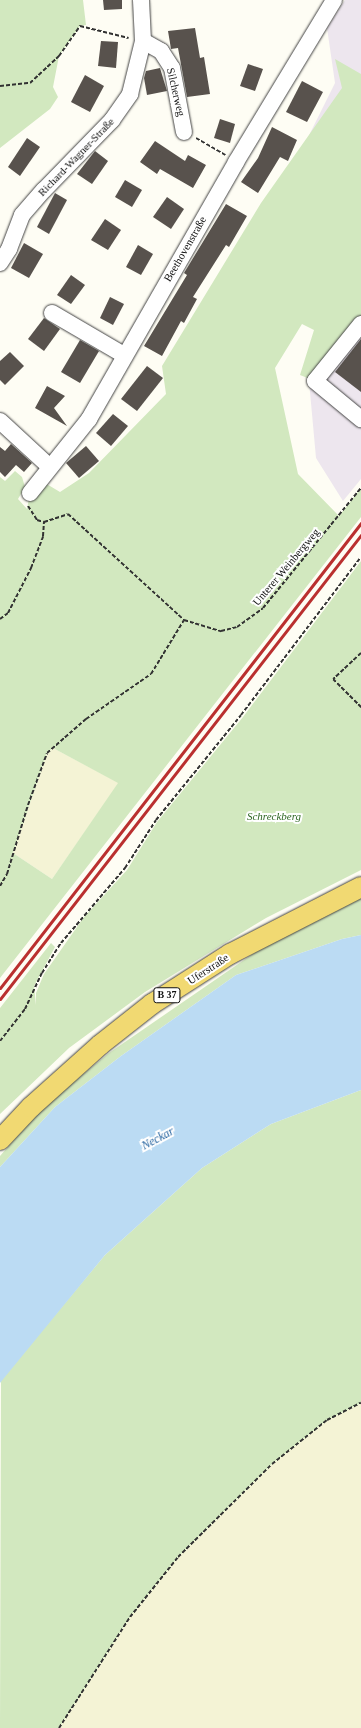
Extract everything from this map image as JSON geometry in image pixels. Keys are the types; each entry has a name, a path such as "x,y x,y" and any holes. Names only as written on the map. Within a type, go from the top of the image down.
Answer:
{"main road":[{"name":"Uferstraße","path":"0,1140 31,1107 100,1045 152,1004 230,954 361,887"}],"street":[{"name":"Richard-Wagner-Straße","path":"0,263 10,249 22,215 44,190 112,120 130,94 143,41 141,0"},
{"name":"Beethovenstraße","path":"30,493 89,419 236,162 334,0"},
{"name":"Silcherweg","path":"143,41 161,51 172,68 184,132"},
{"path":"52,313 124,356"},
{"path":"361,324 315,381 361,419"},
{"path":"0,421 50,467"}],"path":[{"path":"0,86 30,83 59,56 80,26 143,41"},
{"path":"184,132 236,162"},
{"name":"Unterer Weinbergweg","path":"184,620 221,631 237,627 251,618 264,608 361,488"},
{"path":"0,886 7,874 28,805 47,753 86,719 151,674 184,620 68,514 44,522 37,520 27,509 30,493"},
{"path":"0,620 8,613 31,568 43,536 44,522"},
{"path":"0,1041 25,1009 42,973 61,943 125,868 156,820 241,715 361,557"},
{"path":"361,653 333,679 361,707"},
{"path":"59,1728 130,1617 178,1557 272,1464 326,1420 361,1403"}],"shaded area":[{"path":"345,0 361,0 361,479 343,501 316,458 308,370 339,337 243,268 335,83 327,28"}],"green space":[{"path":"0,0 83,0 86,25 80,26 59,56 53,87 58,97 50,109 0,148"},
{"path":"335,59 361,74 361,324 315,381 300,375 314,330 302,324 275,368 298,474 339,516 361,488 361,517 0,978 0,477 5,481 15,471 22,477 25,487 18,499 27,509 30,493 40,480 60,492 89,473 166,394 162,366 261,203 342,88","holes":["53,748 118,783 52,879 13,853 47,753"]},
{"name":"Schreckberg","path":"361,561 361,870 266,918 145,992 69,1048 0,1114 0,1008 51,943 55,947 34,986 36,1005 36,993 44,974 84,917 127,870 157,822 243,717"},
{"path":"53,748 119,783 52,879 13,853 47,753"},
{"path":"361,895 361,935 342,939 236,975 121,1056 55,1107 0,1167 0,1156 41,1109 109,1053 257,951"},
{"path":"361,1090 361,1403 327,1420 272,1464 178,1557 130,1617 59,1728 0,1728 1,1380 105,1255 202,1168 271,1124"},
{"path":"361,1403 361,1728 59,1728 130,1617 178,1557 272,1464 327,1420"}],"water":[{"name":"Neckar","path":"361,935 361,1090 271,1124 202,1168 105,1255 0,1383 0,1167 55,1107 121,1056 236,975 342,939"}],"building":[{"path":"103,0 122,0 122,9 104,10"},
{"path":"195,28 200,58 204,57 210,94 187,97 178,48 171,49 168,31"},
{"path":"101,41 118,42 116,68 98,66"},
{"path":"248,64 263,69 255,91 240,86"},
{"path":"160,68 167,91 147,95 144,78 146,71"},
{"path":"85,75 104,86 90,112 71,102"},
{"path":"302,81 323,92 307,122 286,112"},
{"path":"220,119 235,124 230,143 214,138"},
{"path":"272,127 297,140 288,161 280,157 258,193 241,182 258,158"},
{"path":"27,138 40,147 20,176 8,167"},
{"path":"155,141 185,161 188,155 206,165 193,188 160,169 157,174 140,162"},
{"path":"95,151 108,161 92,184 77,174"},
{"path":"125,180 142,190 132,207 115,197"},
{"path":"55,193 67,200 49,234 37,227"},
{"path":"167,197 184,209 171,229 153,217"},
{"path":"226,204 247,216 229,247 226,245 193,297 197,299 184,323 181,321 162,356 144,346 187,275 184,273"},
{"path":"105,219 121,230 108,250 91,240"},
{"path":"24,243 43,254 29,278 11,268"},
{"path":"138,245 153,254 141,275 126,267"},
{"path":"71,275 85,285 71,304 57,295"},
{"path":"110,297 124,304 113,325 100,318"},
{"path":"44,318 60,329 44,351 28,339"},
{"path":"361,339 361,392 335,372"},
{"path":"80,340 99,351 80,383 61,372"},
{"path":"10,352 24,366 5,385 0,380 0,361"},
{"path":"147,366 163,378 137,411 121,399"},
{"path":"47,386 65,396 54,408 67,426 35,408"},
{"path":"113,414 128,426 111,446 96,433"},
{"path":"11,444 32,463 24,472 16,465 5,477 0,472 0,447 5,451"},
{"path":"86,446 99,461 79,478 66,463"}],"railway":[{"path":"0,988 361,523"},
{"path":"0,999 361,535"}]}
